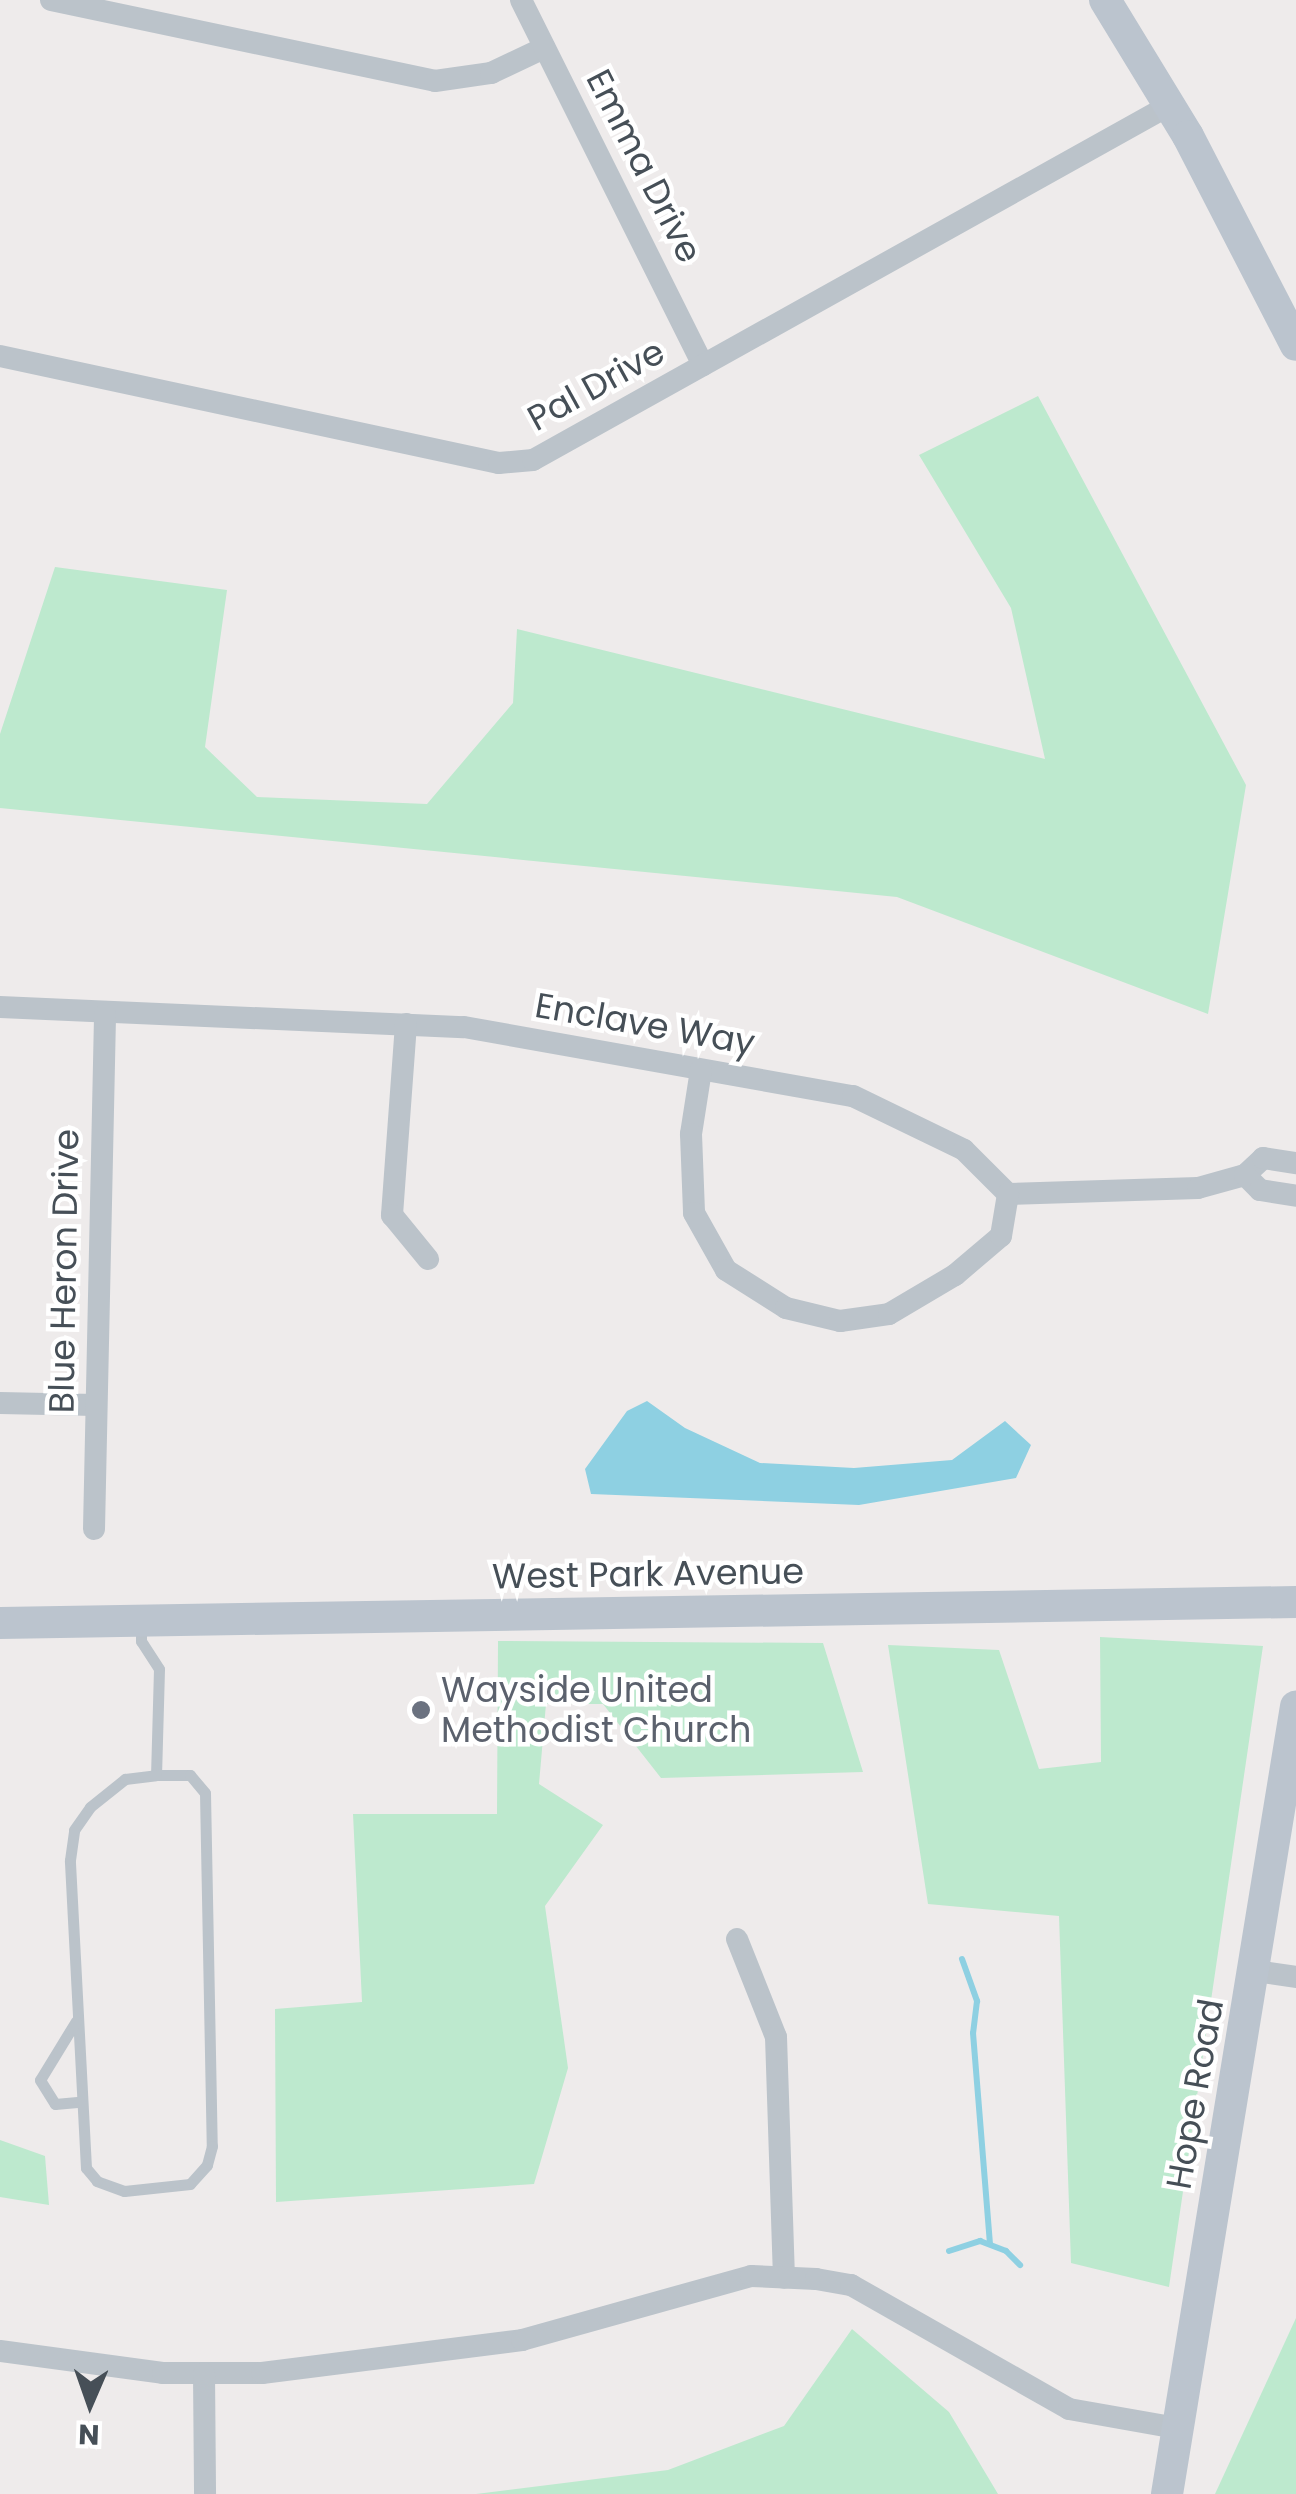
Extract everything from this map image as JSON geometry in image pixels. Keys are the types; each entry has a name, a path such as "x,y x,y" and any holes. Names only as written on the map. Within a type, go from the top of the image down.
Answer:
{"street":[{"path":"51,0 436,80 491,73 544,48"},
{"name":"Emma Drive","path":"522,0 703,366"},
{"path":"1104,0 1168,106 1296,346"},
{"name":"Pal Drive","path":"0,356 498,463 549,454 1168,106"},
{"name":"Enclave Way","path":"0,1007 464,1028 854,1096 964,1150 1008,1194"},
{"name":"Blue Heron Drive","path":"94,1528 105,1014"},
{"path":"406,1024 392,1215 428,1260"},
{"path":"701,1070 690,1134 694,1213 726,1270 786,1308 840,1320 889,1314 955,1275 1001,1236 1008,1194 1198,1188 1245,1175 1264,1158 1296,1163"},
{"path":"1245,1175 1260,1190 1296,1196"},
{"path":"0,1403 95,1405"},
{"name":"West Park Avenue","path":"0,1623 1296,1602"},
{"name":"Hope Road","path":"1168,2494 1256,1971 1286,1838 1296,1706"},
{"path":"737,1940 776,2037 784,2278"},
{"path":"1256,1971 1296,1977"},
{"path":"0,2351 204,2374 262,2373 522,2340 751,2276 784,2278 852,2285 1070,2409 1177,2428"},
{"path":"204,2374 204,2494"}],"lane":[{"path":"141,1620 141,1641 159,1669 156,1775"},
{"path":"156,1775 190,1775 205,1794 208,2166 190,2184 111,2188 86,2168 76,2020 74,1830 114,1785 156,1775"},
{"path":"76,2020 40,2080 55,2104 80,2102"}],"green space":[{"path":"1038,396 1246,785 1208,1014 897,897 0,808 0,734 55,567 227,590 205,747 257,797 427,804 513,703 517,629 1045,759 1011,608 919,455"},
{"path":"1100,1637 1263,1646 1169,2287 1071,2263 1059,1916 928,1904 888,1645 999,1650 1039,1769 1101,1762"},
{"path":"498,1641 823,1643 863,1772 661,1778 603,1704 546,1704 539,1784 603,1825 545,1906 568,2068 534,2184 276,2202 275,2009 362,2002 353,1814 497,1814"},
{"path":"0,2140 45,2156 49,2205 0,2197"},
{"path":"1296,2318 1296,2494 1215,2494"},
{"path":"852,2329 949,2412 998,2494 476,2494 668,2470 784,2426"}],"water":[{"path":"647,1401 685,1428 760,1463 854,1468 952,1460 1005,1421 1031,1445 1016,1478 859,1505 591,1494 585,1469 627,1411"}],"waterway":[{"path":"962,1959 977,2001 973,2033 990,2243"},
{"path":"949,2251 980,2241 1006,2251 1020,2265"}],"place":[{"name":"Wayside United Methodist Church","path":"421,1710"}]}
